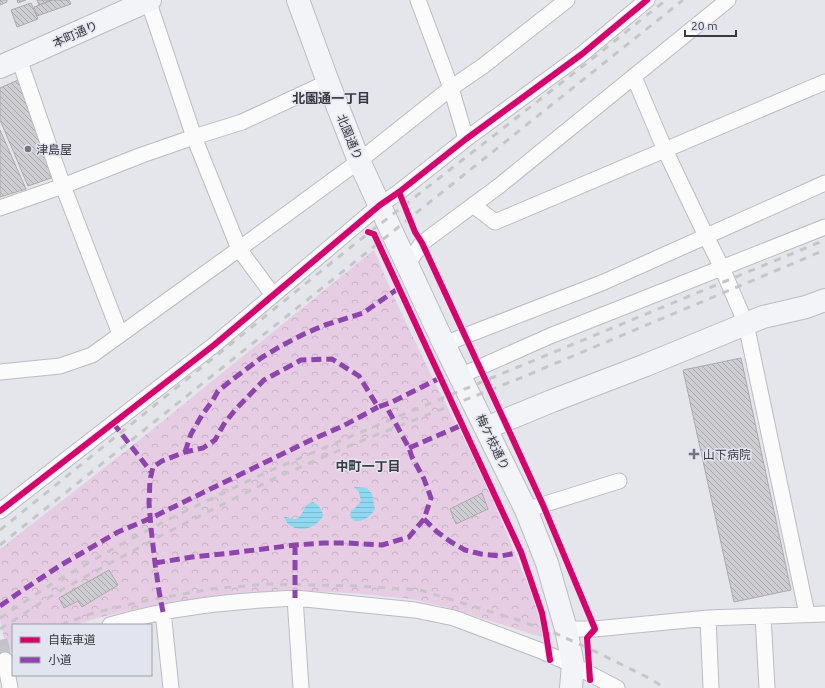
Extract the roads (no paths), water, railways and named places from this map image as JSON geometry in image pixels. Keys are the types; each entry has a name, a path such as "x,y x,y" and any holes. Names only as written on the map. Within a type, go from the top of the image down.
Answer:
{"street":[{"path":"149,0 194,137 239,249 273,295"},
{"name":"本町通り","path":"10,63 149,0"},
{"name":"北園通り","path":"298,0 359,161 380,206"},
{"path":"418,0 451,88 466,139"},
{"path":"0,372 60,366 92,355 359,161 566,0"},
{"path":"0,511 214,345 380,206 466,139 582,54 647,0"},
{"path":"407,265 422,243 499,186 728,0"},
{"path":"10,63 63,186 120,334"},
{"path":"634,77 665,150 722,268 746,324 806,614"},
{"path":"0,208 63,186 142,155 242,122 328,82"},
{"path":"473,205 495,222 825,82"},
{"path":"444,344 604,282 825,183"},
{"name":"梅ケ枝通り","path":"380,206 444,344 526,510 547,563 566,629 573,665 571,688"},
{"path":"460,376 550,336 825,227"},
{"path":"486,428 763,317 806,307 825,300"},
{"path":"526,510 619,481"},
{"path":"295,598 301,688"},
{"path":"113,624 163,612 210,604 295,598 415,610 454,618 539,650 573,665 617,688"},
{"path":"163,612 171,688"},
{"path":"566,629 595,629 708,618 825,614"},
{"path":"763,616 767,688"},
{"path":"708,618 711,688"},
{"path":"6,660 10,688"}],"water":[{"path":"354,487 367,488 372,494 375,509 369,517 361,521 354,521 350,516 351,511 361,501 359,492"},
{"path":"313,502 320,508 323,516 316,524 307,528 298,529 288,524 283,516 296,519 302,514 305,507 309,503"}],"tunnel":[{"path":"0,640 5,660"}],"railway":[{"path":"0,530 356,243 666,0"},
{"path":"0,545 683,0"},
{"path":"0,618 53,583 118,546 169,519 267,472 825,240"},
{"path":"0,629 61,590 164,534 273,479 356,443 523,377 825,250"},
{"path":"64,624 90,614 139,602 211,589 268,584 358,586 420,590 518,620 557,634 649,678 665,688"},
{"path":"0,649 12,644"}],"place":[{"name":"津島屋","path":"28,149"},
{"name":"山下病院","path":"694,454"}],"district":[{"name":"北園通一丁目","path":"331,98"},
{"name":"中町一丁目","path":"368,466"}]}
